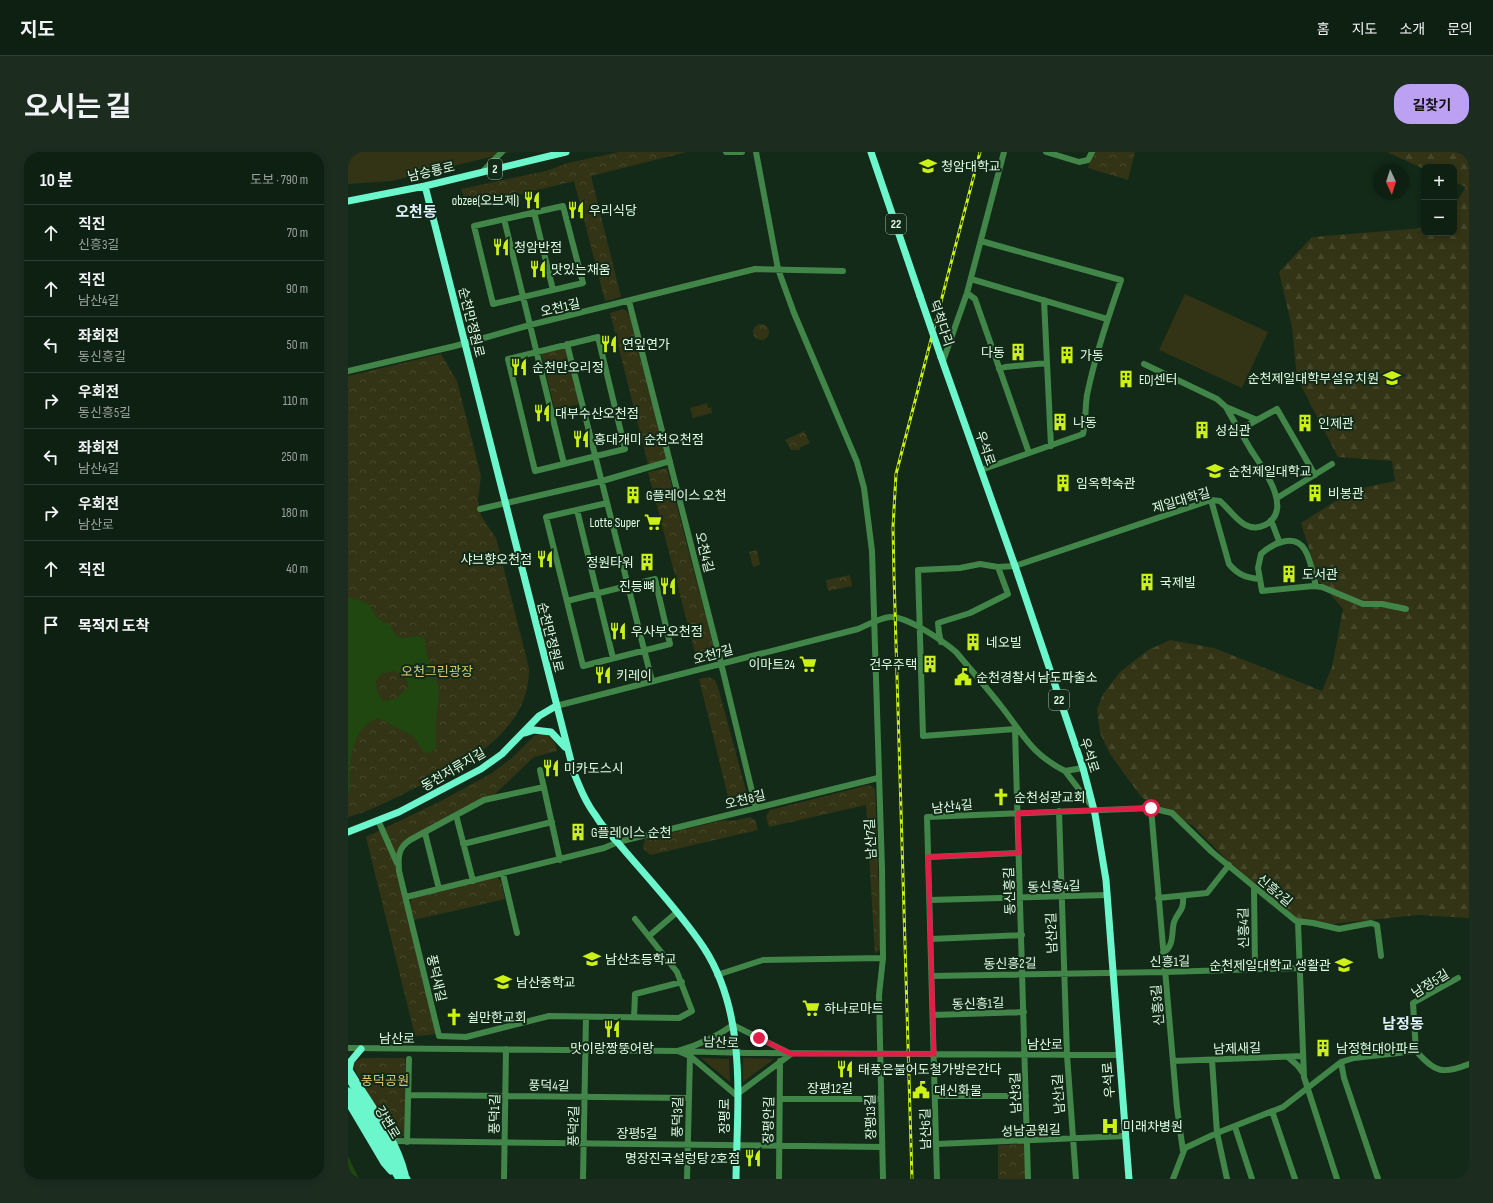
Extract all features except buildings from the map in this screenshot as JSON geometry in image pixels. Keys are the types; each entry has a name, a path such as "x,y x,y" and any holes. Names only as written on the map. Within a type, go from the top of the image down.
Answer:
{"main road":[{"name":"남승룡로","path":"348,201 425,186 566,152"},
{"name":"덕척다리","path":"871,152 942,359"},
{"name":"순천만정원로","path":"425,186 504,503 574,773 584,796 596,816 704,948 717,975 733,1025 737,1053"},
{"name":"우석로","path":"942,359 1015,566 1083,768 1094,809 1101,846 1107,896 1118,1055 1129,1179"},
{"name":"동천저류지길","path":"348,832 426,799 481,770 502,754 539,716 556,706"},
{"path":"523,734 534,730 551,732 558,737 567,750"},
{"path":"361,1049 351,1061 348,1072 393,1141 401,1156 406,1176"},
{"name":"장평로","path":"736,1179 737,1053"},
{"name":"강변로","path":"348,1072 406,1176"},
{"name":"강변로","path":"348,1091 398,1178"},
{"path":"348,1102 384,1163 398,1178"}],"street":[{"path":"482,172 502,152"},
{"path":"726,152 742,152"},
{"name":"남산7길","path":"756,152 778,269 794,313 852,446 861,476 872,551 882,869 883,958 879,987 880,1054"},
{"path":"942,359 967,293 1004,152"},
{"path":"1046,152 1079,162 1088,160 1092,152"},
{"path":"563,206 583,283 493,304 474,226 504,219 563,206"},
{"path":"534,212 553,290"},
{"path":"504,219 564,464"},
{"path":"981,241 1121,280 1107,319 1088,394 1083,434 981,470"},
{"name":"오천1길","path":"348,371 455,346 464,342 530,325 629,302 755,269 843,270"},
{"path":"971,279 1107,319"},
{"path":"967,293 975,299 1029,453"},
{"path":"1044,300 1051,446"},
{"name":"오천4길","path":"629,302 722,663 756,808"},
{"path":"598,337 625,449 535,471 508,359 567,344 598,337"},
{"path":"567,344 652,681"},
{"path":"1000,369 1005,367 1047,363"},
{"path":"1144,364 1217,399 1226,407 1257,420"},
{"path":"1226,407 1272,484 1277,498 1277,511 1272,520 1279,541"},
{"path":"1239,430 1277,409 1315,475"},
{"path":"480,509 602,481 670,461"},
{"path":"1277,498 1332,464"},
{"path":"1211,500 1229,564 1246,578 1260,579"},
{"name":"제일대학길","path":"998,566 1015,566 1211,500 1220,501 1235,518 1244,524 1258,526 1265,525 1272,520"},
{"path":"567,601 655,579 670,644 583,666 546,517 607,503"},
{"path":"577,510 613,658"},
{"path":"1316,586 1305,550 1294,542 1279,541 1261,554 1259,563 1262,590 1316,586 1363,604 1382,604 1406,610"},
{"path":"941,642 938,623 970,613 1008,594 998,566 980,564 960,568 918,570 921,629 923,736 1016,729"},
{"name":"오천7길","path":"556,706 858,629 885,618 896,618 921,629 956,652 1002,707 1027,743 1039,754 1065,771 1094,809"},
{"name":"동신흥길","path":"1016,729 1025,1054"},
{"path":"1065,771 1083,768"},
{"path":"540,770 560,860"},
{"name":"오천8길","path":"618,842 878,778"},
{"path":"389,842 395,846 402,846 484,800 544,787"},
{"path":"1094,809 1151,808"},
{"name":"신흥2길","path":"1151,808 1172,813 1212,852 1298,922 1314,923 1340,929 1371,923 1377,925 1379,928 1381,956"},
{"name":"신흥3길","path":"1151,808 1173,1061"},
{"name":"남산4길","path":"934,1054 927,817 1094,809"},
{"name":"남산2길","path":"1059,811 1067,1055"},
{"path":"456,815 473,881"},
{"path":"378,820 389,842 399,871"},
{"path":"463,844 552,822"},
{"path":"425,833 439,889"},
{"path":"406,897 560,860 604,848 618,842"},
{"name":"풍덕새길","path":"402,846 398,857 399,871 439,1036 466,1037 549,1016 679,1018 692,1011 677,972 635,919"},
{"path":"928,857 1019,853"},
{"path":"1158,898 1207,893 1229,865"},
{"path":"503,874 517,933"},
{"name":"신흥4길","path":"1254,887 1255,969"},
{"name":"동신흥4길","path":"930,900 1107,896"},
{"path":"1163,953 1170,946 1174,923 1184,907 1183,896"},
{"path":"649,936 676,913"},
{"path":"1298,922 1301,968 1302,1056 1304,1076"},
{"path":"931,939 1022,935"},
{"path":"717,975 763,960 883,958"},
{"name":"신흥1길","path":"1112,973 1301,968"},
{"name":"동신흥2길","path":"932,976 1112,973"},
{"name":"남정5길","path":"1416,1051 1413,1003 1458,978"},
{"path":"634,1018 635,994 682,982"},
{"path":"841,1010 879,1008"},
{"name":"동신흥1길","path":"933,1015 1024,1012"},
{"name":"풍덕2길","path":"583,1179 586,1017"},
{"path":"678,1051 701,1045 718,1036 733,1025 791,1054"},
{"name":"남산로","path":"348,1048 678,1051 791,1054 1118,1055"},
{"name":"풍덕1길","path":"504,1179 506,1049"},
{"path":"678,1051 690,1056 736,1095 791,1054"},
{"path":"1173,1179 1185,1148 1287,1104 1342,1062 1354,1058 1416,1051 1431,1066 1438,1070 1454,1070 1469,1064"},
{"name":"장평13길","path":"880,1054 883,1179"},
{"name":"남산6길","path":"934,1054 937,1179"},
{"name":"남산3길","path":"1025,1054 1028,1179"},
{"name":"남산1길","path":"1067,1055 1076,1179"},
{"name":"풍덕3길","path":"687,1179 690,1056"},
{"name":"남제새길","path":"1173,1061 1302,1056"},
{"path":"1288,1057 1298,1066 1304,1076 1337,1179"},
{"path":"408,1142 409,1059"},
{"path":"1212,1060 1217,1133 1228,1179"},
{"name":"장평안길","path":"779,1179 780,1061"},
{"path":"1173,1061 1177,1108 1183,1151"},
{"path":"1342,1062 1344,1078 1378,1179"},
{"name":"풍덕4길","path":"409,1095 689,1098"},
{"path":"935,1096 1026,1096"},
{"name":"장평12길","path":"780,1099 881,1099"},
{"path":"1272,1111 1295,1179"},
{"path":"1234,1127 1252,1179"},
{"name":"성남공원길","path":"937,1144 1073,1140 1125,1136"},
{"name":"장평5길","path":"393,1141 882,1147"}],"green space":[{"path":"348,152 511,152 392,181 348,184"},
{"path":"619,152 687,152 591,176 621,297 605,301 574,181 494,201 492,195 465,199 461,189 546,171 568,163"},
{"path":"1092,152 1135,152 1128,180 1088,168"},
{"path":"1387,152 1469,152 1469,918 1417,915 1333,924 1297,919 1230,863 1193,826 1172,813 1155,809 1139,794 1110,754 1100,733 1097,709 1103,694 1120,672 1148,650 1170,640 1214,648 1322,691 1332,667 1343,609 1319,581 1301,523 1353,490 1395,481 1392,461 1338,457 1297,378 1292,327 1279,272 1312,237 1421,228 1421,236 1457,236 1457,200 1466,187 1457,183 1457,164 1421,164 1421,168"},
{"path":"1185,294 1268,332 1242,388 1159,350"},
{"path":"624,309 629,314 666,459 648,464 610,313"},
{"path":"761,324 767,326 769,332 767,338 761,340 755,338 753,332 755,326"},
{"path":"561,348 566,350 579,404 555,410 541,353"},
{"name":"오천그린광장","path":"441,354 457,381 481,476 478,500 481,516 496,538 529,668 526,692 518,712 505,730 488,746 449,772 386,803 348,817 348,376"},
{"path":"707,403 708,408 711,407 712,413 693,418 690,408"},
{"path":"804,431 810,443 801,447 799,450 791,450 785,440"},
{"path":"667,468 715,653 710,661 698,664 648,472"},
{"path":"757,550 760,565 753,567 749,552"},
{"path":"850,575 852,586 828,591 826,580"},
{"path":"709,677 715,680 719,691 748,798 743,806 731,809 699,679"},
{"path":"540,734 550,736 552,738 557,751 534,757 495,794 407,839 397,853 437,1034 415,1036 366,837 441,801 492,773 513,757 534,736"},
{"path":"869,785 875,789 881,948 875,954 866,805 769,827 766,816 770,810"},
{"path":"750,817 755,820 758,830 650,855 643,848 645,839 724,820 732,821"},
{"path":"497,877 501,881 505,899 414,920 410,905 412,898"},
{"name":"풍덕공원","path":"362,1058 405,1058 405,1135 400,1137 392,1135 358,1076 353,1065"},
{"path":"701,1058 729,1059 730,1082"},
{"path":"743,1058 774,1059 743,1082"},
{"path":"1023,1144 1026,1148 1026,1176 1024,1179 998,1179 998,1145"}],"shaded area":[{"path":"348,597 368,603 376,616 380,620 389,623 396,635 399,637 418,636 425,639 427,655 438,685 439,698 436,718 436,747 430,753 424,752 413,736 378,718 369,723 362,730 353,748 350,769 350,791 348,794","holes":["394,671 406,679 408,687 396,699 383,701 377,692 376,681 381,674"]},
{"path":"348,1156 359,1179 348,1179"}],"railway":[{"path":"912,1179 894,576 893,527 896,474 980,152"}],"place":[{"name":"청암대학교","path":"928,166"},
{"name":"obzee(오브제)","path":"532,200"},
{"name":"우리식당","path":"576,210"},
{"name":"청암반점","path":"501,247"},
{"name":"맛있는채움","path":"538,269"},
{"name":"연잎연가","path":"609,344"},
{"name":"다동","path":"1018,352"},
{"name":"가동","path":"1067,355"},
{"name":"순천만오리정","path":"519,367"},
{"name":"순천제일대학부설유치원","path":"1392,378"},
{"name":"EDJ센터","path":"1126,379"},
{"name":"대부수산오천점","path":"542,413"},
{"name":"나동","path":"1060,422"},
{"name":"인제관","path":"1305,423"},
{"name":"성심관","path":"1202,430"},
{"name":"홍대개미 순천오천점","path":"581,439"},
{"name":"순천제일대학교","path":"1215,471"},
{"name":"임옥학숙관","path":"1063,483"},
{"name":"비봉관","path":"1315,493"},
{"name":"G플레이스 오천","path":"633,495"},
{"name":"Lotte Super","path":"653,522"},
{"name":"샤브향오천점","path":"545,559"},
{"name":"정원타워","path":"647,562"},
{"name":"도서관","path":"1289,574"},
{"name":"국제빌","path":"1147,582"},
{"name":"진등뼈","path":"668,586"},
{"name":"우사부오천점","path":"618,631"},
{"name":"네오빌","path":"973,642"},
{"name":"이마트24","path":"808,664"},
{"name":"건우주택","path":"930,664"},
{"name":"키레이","path":"603,675"},
{"name":"순천경찰서 남도파출소","path":"963,677"},
{"name":"미카도스시","path":"551,768"},
{"name":"순천성광교회","path":"1001,797"},
{"name":"G플레이스 순천","path":"578,832"},
{"name":"남산초등학교","path":"592,959"},
{"name":"순천제일대학교 생활관","path":"1344,965"},
{"name":"남산중학교","path":"503,982"},
{"name":"하나로마트","path":"811,1008"},
{"name":"쉴만한교회","path":"454,1017"},
{"name":"맛이랑짱뚱어랑","path":"612,1029"},
{"name":"남정현대아파트","path":"1323,1048"},
{"name":"태풍은불어도철가방은간다","path":"845,1069"},
{"name":"대신화물","path":"921,1090"},
{"name":"미래차병원","path":"1110,1126"},
{"name":"명장진국설렁탕 2호점","path":"753,1158"}],"district":[{"name":"오천동","path":"416,212"},
{"name":"남정동","path":"1403,1024"}],"route":[{"path":"759,1038 791,1054 934,1054 928,857 1019,853 1018,813 1151,808"}]}
